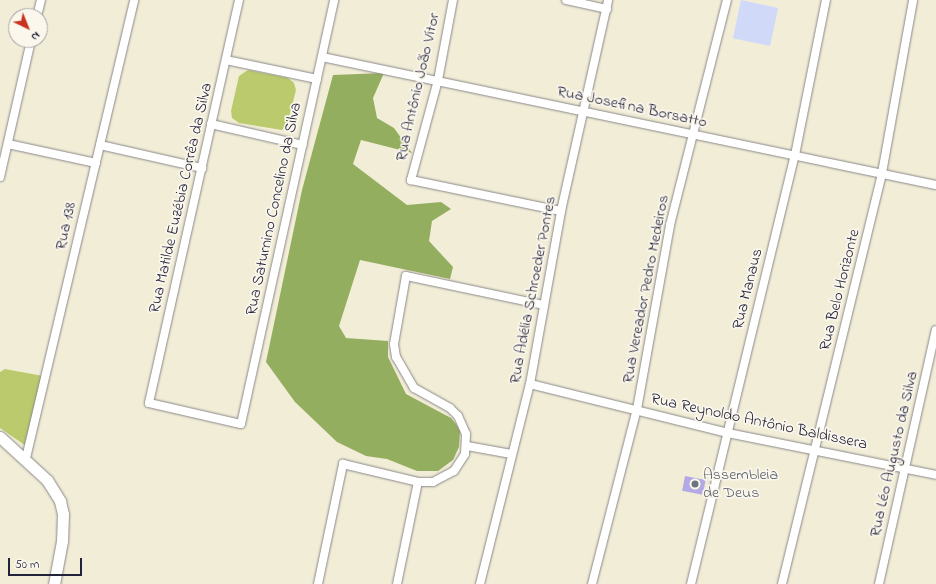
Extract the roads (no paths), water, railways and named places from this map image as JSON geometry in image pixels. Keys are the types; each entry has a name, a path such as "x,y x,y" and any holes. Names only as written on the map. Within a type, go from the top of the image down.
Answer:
{"street":[{"name":"Rua 138","path":"26,458 134,0"},
{"name":"Rua Matilde Euzébia Corrêa da Silva","path":"149,403 239,0"},
{"name":"Rua Saturnino Concelino da Silva","path":"149,403 241,424 334,0"},
{"name":"Rua Antônio João Vítor","path":"453,0 438,80 411,180 561,211"},
{"path":"566,0 607,9"},
{"name":"Rua Adélia Schroeder Pontes","path":"480,584 511,454 530,384 561,211 608,0"},
{"name":"Rua Vereador Pedro Medeiros","path":"592,584 636,409 670,225 727,0"},
{"name":"Rua Manaus","path":"691,584 795,155 826,0"},
{"name":"Rua Belo Horizonte","path":"782,584 882,173 913,0"},
{"path":"0,177 29,48"},
{"name":"Rua Josefina Borsatto","path":"322,57 882,173 936,186"},
{"path":"226,60 317,79"},
{"path":"211,124 302,145"},
{"path":"8,144 96,163"},
{"path":"100,146 202,168"},
{"path":"318,584 343,464 418,482 433,482 449,475 463,460 467,446 464,427 455,412 414,388 396,356 395,337 406,276 544,306"},
{"name":"Rua Léo Augusto da Silva","path":"879,584 936,330"},
{"name":"Rua Reynoldo Antônio Baldissera","path":"530,384 728,432 936,475"},
{"path":"0,437 26,458 51,486 63,514 62,541 54,584"},
{"path":"467,446 511,454"},
{"path":"397,584 418,482"}],"place":[{"name":"Assembleia de Deus","path":"695,484"}]}
